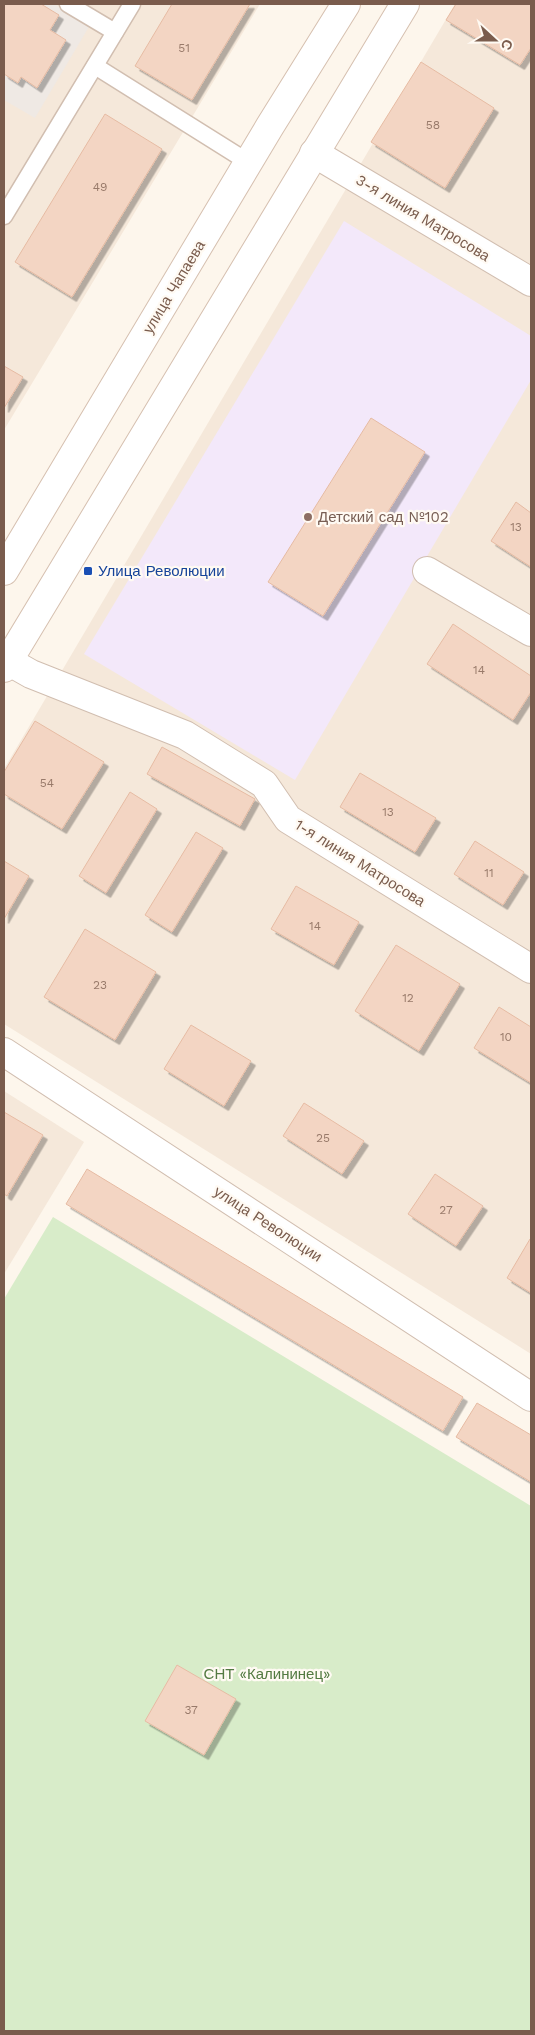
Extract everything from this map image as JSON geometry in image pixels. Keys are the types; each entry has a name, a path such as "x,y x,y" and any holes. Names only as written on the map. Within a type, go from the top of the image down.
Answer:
{"street":[{"name":"улица Чапаева","path":"4,571 248,162 346,4"},
{"path":"6,665 405,4"},
{"name":"3-я линия Матросова","path":"314,153 531,282"},
{"path":"427,571 531,632"},
{"name":"1-я линия Матросова","path":"6,665 185,735 264,784 288,819 531,969"},
{"name":"улица Революции","path":"4,1052 531,1397"}],"lane":[{"path":"68,4 115,32"},
{"path":"4,216 132,4"},
{"path":"95,66 248,162"}],"shaded area":[{"path":"4,4 260,4 4,430"},
{"path":"4,4 54,4 90,25 35,118 4,100"},
{"path":"455,4 531,4 531,1354 4,1024 4,769"},
{"name":"Детский сад №102","path":"344,221 531,336 531,380 295,780 84,654"},
{"path":"4,1091 84,1142 4,1274"}],"green space":[{"name":"СНТ «Калининец»","path":"53,1217 531,1506 531,2031 4,2031 4,1299"}],"building":[{"path":"4,4 41,4 59,15 50,30 66,40 37,88 21,77 18,83 4,74"},
{"path":"172,4 250,4 192,100 135,66"},
{"path":"456,4 531,4 531,48 520,65 446,20"},
{"path":"421,62 494,108 445,188 371,142"},
{"path":"105,114 162,149 72,297 15,262"},
{"path":"4,366 23,377 4,408"},
{"path":"371,418 425,452 323,616 268,582"},
{"path":"516,502 531,513 531,567 491,541"},
{"path":"453,624 531,676 531,692 513,720 427,664"},
{"path":"35,721 104,762 62,829 4,794 4,772"},
{"path":"162,747 255,799 240,826 147,774"},
{"path":"360,773 436,818 415,852 340,807"},
{"path":"130,792 157,809 106,893 79,876"},
{"path":"196,832 223,848 172,932 145,915"},
{"path":"475,841 524,872 503,905 454,874"},
{"path":"4,861 29,876 4,919"},
{"path":"296,886 359,922 334,965 271,929"},
{"path":"85,929 156,972 115,1040 44,997"},
{"path":"396,945 460,984 419,1051 355,1011"},
{"path":"499,1007 531,1027 531,1083 474,1048"},
{"path":"191,1025 251,1061 224,1106 164,1069"},
{"path":"304,1103 364,1141 342,1174 283,1136"},
{"path":"4,1112 43,1135 7,1196 4,1194"},
{"path":"87,1169 463,1397 443,1431 66,1204"},
{"path":"435,1174 483,1206 456,1246 408,1214"},
{"path":"531,1240 531,1293 507,1278"},
{"path":"477,1403 531,1435 531,1482 456,1437"},
{"path":"177,1665 236,1699 204,1755 145,1721"}],"place":[{"name":"Детский сад №102","path":"308,517"},
{"name":"Улица Революции","path":"88,571"}]}
